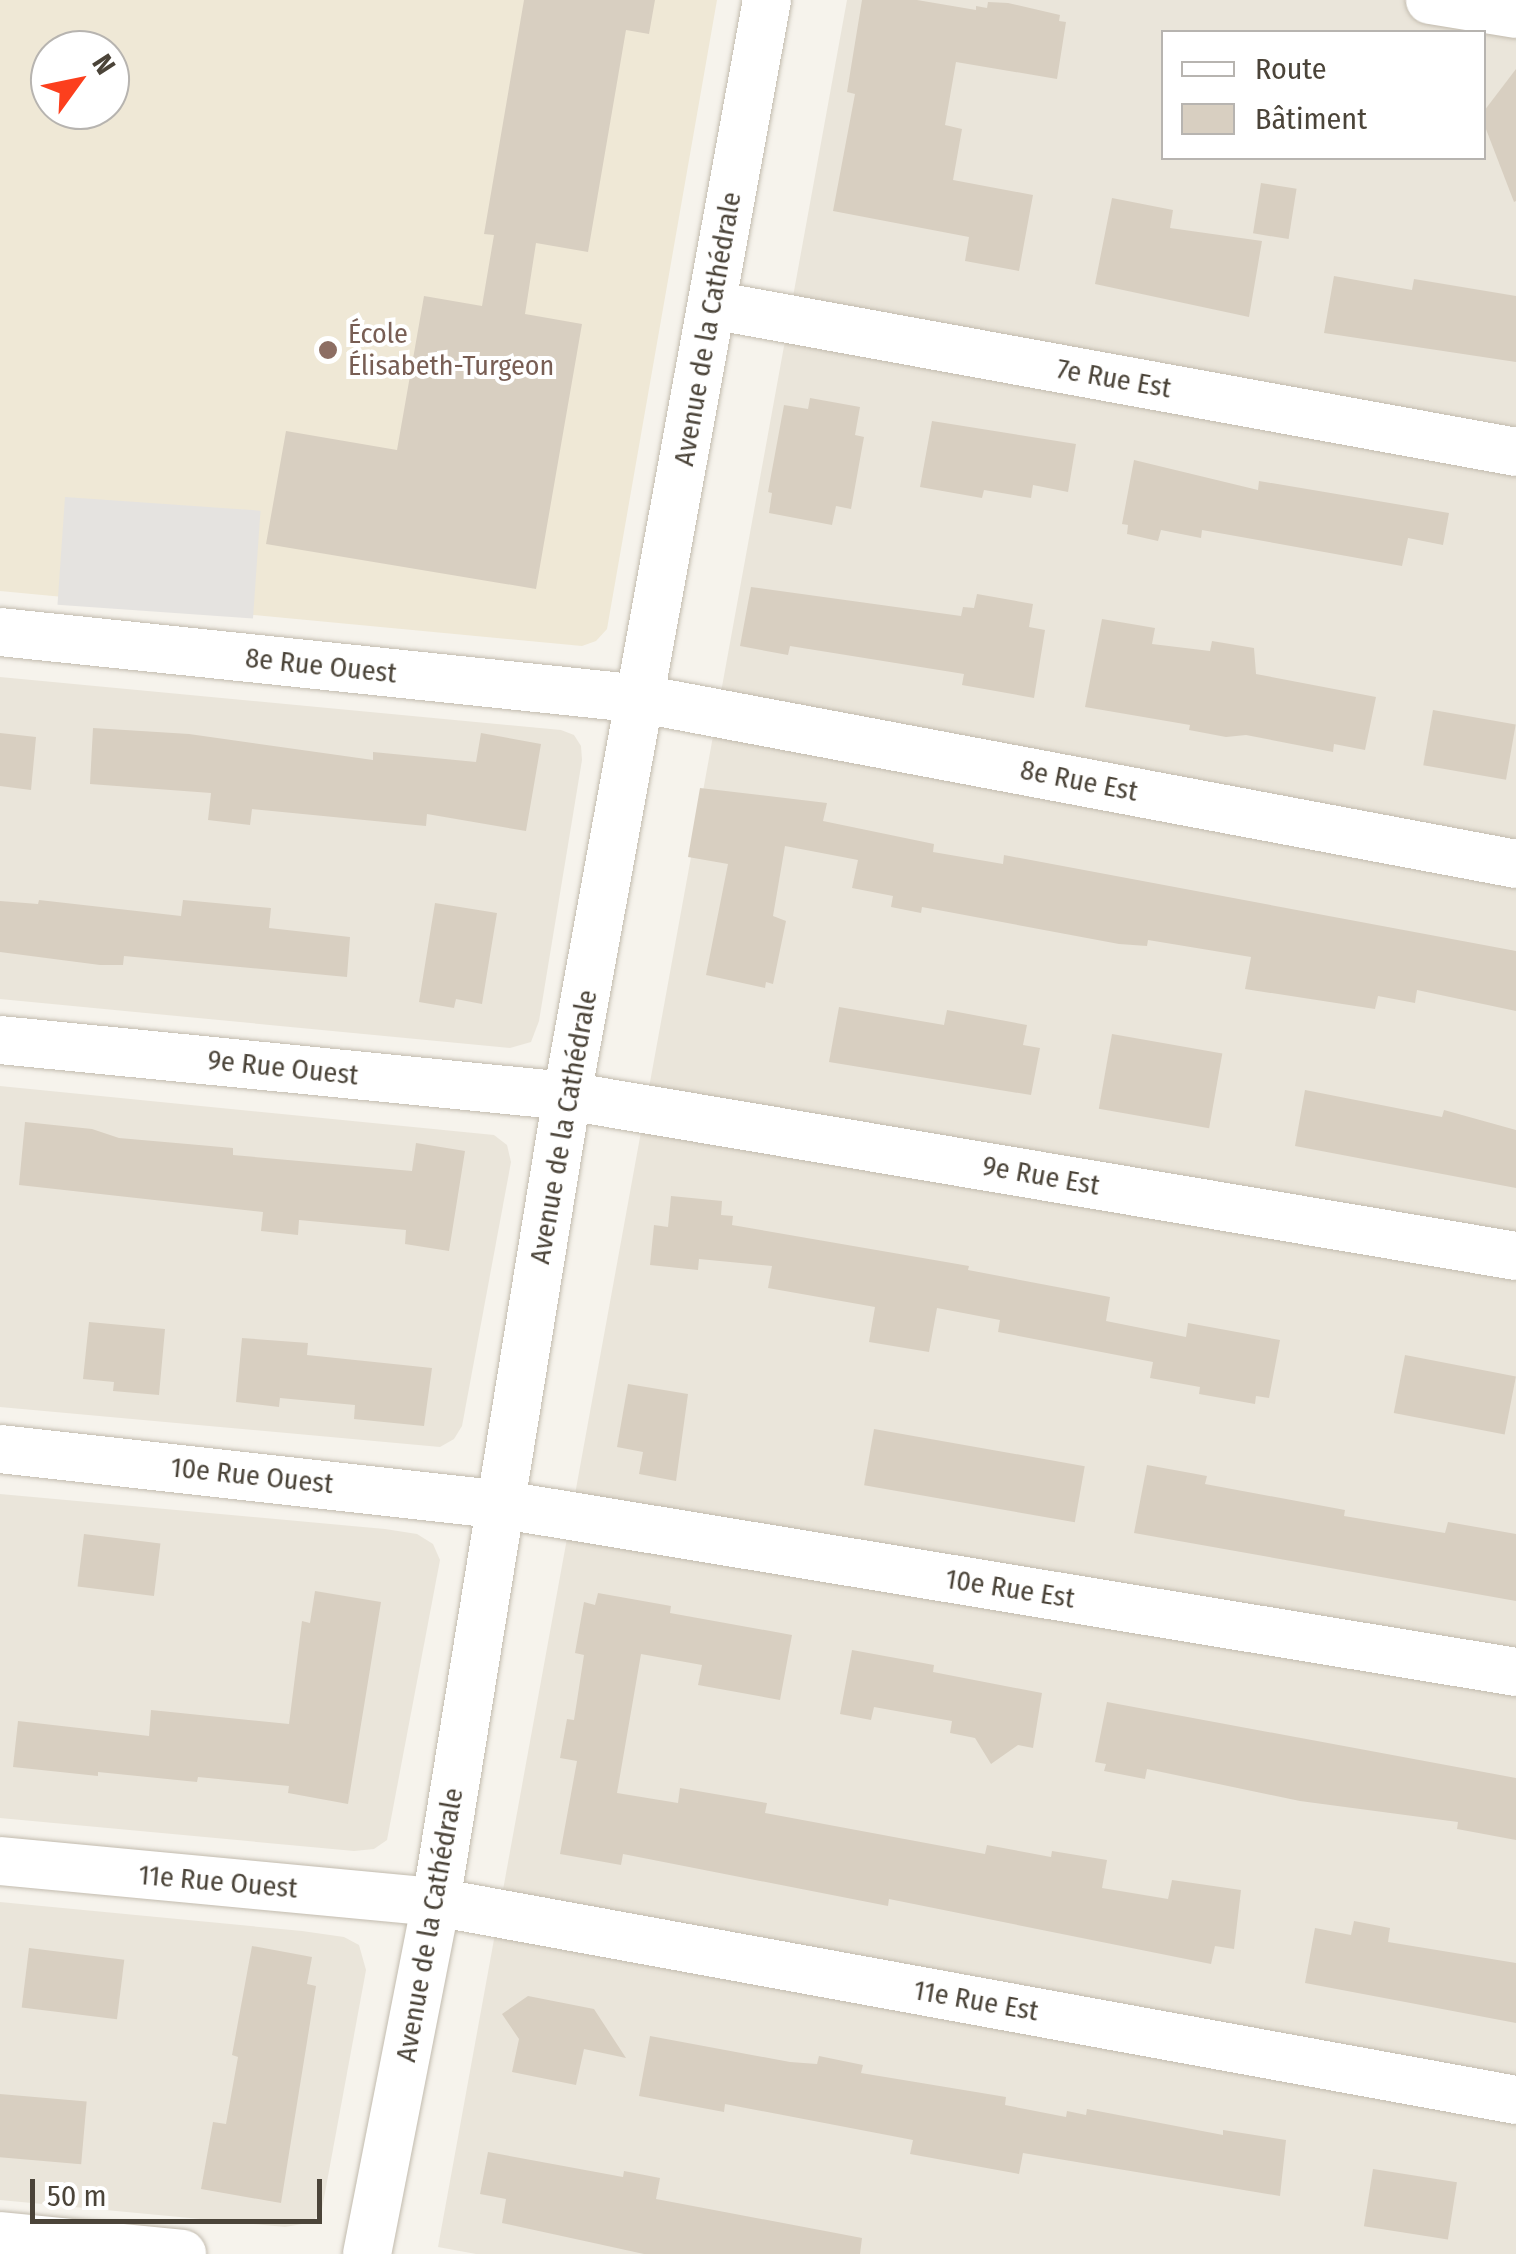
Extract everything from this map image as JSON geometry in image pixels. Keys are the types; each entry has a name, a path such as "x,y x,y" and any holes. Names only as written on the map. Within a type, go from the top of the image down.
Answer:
{"street":[{"name":"Avenue de la Cathédrale","path":"367,2254 436,1902 504,1505 567,1096 767,0"},
{"path":"1430,0 1516,14"},
{"name":"7e Rue Est","path":"712,305 1516,452"},
{"name":"8e Rue Ouest","path":"0,632 642,699"},
{"name":"8e Rue Est","path":"642,699 1516,864"},
{"name":"9e Rue Ouest","path":"0,1040 567,1096"},
{"name":"9e Rue Est","path":"567,1096 1516,1256"},
{"name":"10e Rue Ouest","path":"0,1449 504,1505"},
{"name":"10e Rue Est","path":"504,1505 1516,1672"},
{"name":"11e Rue Ouest","path":"0,1861 436,1902"},
{"name":"11e Rue Est","path":"436,1902 1516,2100"},
{"path":"0,2236 182,2254"}],"shaded area":[{"name":"École Élisabeth-Turgeon","path":"0,0 717,0 607,629 596,641 582,646 0,591"},
{"path":"847,0 1516,0 1516,2254 476,2254 438,2247"},
{"path":"65,497 261,511 253,618 57,605"},
{"path":"0,677 561,730 574,735 581,746 582,760 539,1021 531,1042 510,1048 0,999"},
{"path":"0,1086 494,1135 507,1145 511,1162 462,1426 454,1439 440,1447 0,1407"},
{"path":"0,1494 385,1529 417,1534 433,1544 440,1560 387,1840 374,1849 354,1851 0,1818"},
{"path":"0,1902 302,1931 344,1937 359,1945 366,1970 322,2209 313,2222 285,2227 0,2200"}],"building":[{"path":"524,0 655,0 649,34 626,30 588,252 536,243 525,314 582,324 536,589 266,544 286,431 397,450 424,296 482,306 494,235 484,234"},
{"path":"862,0 917,0 976,10 976,6 987,8 988,2 1008,3 1060,15 1059,21 1066,22 1057,79 956,62 945,125 962,129 953,180 1033,195 1019,271 965,261 969,237 833,211 855,94 847,92"},
{"path":"1516,69 1514,202 1486,129 1486,108"},
{"path":"1261,183 1297,189 1289,239 1253,233"},
{"path":"1112,198 1173,210 1170,228 1262,241 1249,317 1095,284"},
{"path":"1334,276 1412,290 1414,279 1516,296 1516,362 1324,333"},
{"path":"810,398 860,407 855,435 864,437 851,509 836,506 832,525 769,513 772,493 768,492 784,405 808,409"},
{"path":"932,421 1076,444 1068,492 1033,485 1031,498 984,490 982,498 920,487"},
{"path":"1134,460 1258,490 1259,481 1449,513 1443,545 1408,538 1402,566 1202,530 1201,538 1161,530 1158,541 1127,534 1128,525 1122,524"},
{"path":"751,587 961,616 963,607 974,608 977,594 1033,604 1029,627 1045,630 1034,698 962,685 964,674 790,646 788,655 740,646"},
{"path":"1102,619 1155,628 1152,644 1210,651 1212,641 1254,648 1256,674 1376,697 1365,750 1334,744 1333,752 1246,735 1226,737 1189,730 1190,725 1085,707"},
{"path":"1433,710 1516,725 1506,780 1423,765"},
{"path":"93,728 189,734 373,760 373,752 476,762 481,733 541,744 526,831 427,814 426,826 252,809 250,825 208,820 211,793 90,784"},
{"path":"0,733 36,737 31,790 0,786"},
{"path":"700,788 827,803 823,821 934,844 933,852 1003,864 1004,855 1516,951 1516,1011 1417,990 1415,1003 1378,996 1375,1009 1245,989 1251,957 1148,940 1147,946 1119,944 922,907 921,913 891,907 893,896 852,888 858,860 785,846 773,916 786,921 773,984 766,982 765,988 706,975 728,864 688,857"},
{"path":"39,900 181,916 183,900 271,908 269,928 350,937 347,977 124,956 123,965 100,965 0,952 0,901 38,904"},
{"path":"435,903 497,913 482,1004 456,999 454,1008 419,1002"},
{"path":"839,1007 944,1025 947,1010 1027,1025 1023,1045 1040,1048 1031,1095 829,1062"},
{"path":"1112,1034 1222,1053 1209,1128 1099,1109"},
{"path":"1305,1090 1442,1117 1444,1110 1516,1130 1516,1188 1295,1146"},
{"path":"25,1122 92,1129 119,1138 233,1148 233,1155 412,1171 416,1143 465,1151 449,1251 405,1244 406,1230 299,1220 298,1235 261,1231 263,1212 19,1185"},
{"path":"671,1196 722,1201 721,1215 733,1216 732,1225 969,1266 968,1270 1110,1297 1106,1321 1186,1337 1188,1323 1280,1340 1269,1398 1256,1396 1255,1404 1199,1394 1200,1387 1150,1378 1153,1362 998,1332 1000,1320 937,1308 929,1352 869,1342 875,1307 768,1288 772,1266 699,1259 698,1270 650,1265 654,1225 668,1227"},
{"path":"89,1322 165,1329 159,1395 113,1391 114,1382 83,1379"},
{"path":"242,1338 308,1343 307,1355 432,1368 424,1426 354,1419 355,1405 280,1398 279,1407 236,1402"},
{"path":"1405,1355 1516,1377 1505,1434 1394,1413"},
{"path":"628,1384 688,1394 676,1481 639,1474 643,1452 617,1447"},
{"path":"874,1429 1085,1466 1075,1522 864,1485"},
{"path":"1147,1465 1207,1476 1205,1484 1345,1510 1344,1516 1445,1533 1448,1522 1516,1534 1516,1601 1134,1533"},
{"path":"84,1534 160,1543 154,1596 78,1587"},
{"path":"315,1591 381,1602 348,1804 288,1793 289,1786 198,1777 197,1782 98,1772 98,1776 13,1767 18,1721 149,1736 151,1710 289,1724 302,1621 310,1623"},
{"path":"598,1593 671,1606 670,1613 792,1635 780,1700 698,1685 702,1665 641,1654 617,1793 678,1803 680,1788 767,1803 765,1813 985,1854 987,1845 1051,1857 1052,1851 1107,1860 1102,1888 1168,1899 1172,1880 1241,1890 1234,1949 1215,1946 1211,1964 889,1899 888,1906 623,1854 621,1865 560,1854 577,1761 560,1758 567,1719 574,1720 584,1655 575,1653 584,1602 595,1605"},
{"path":"852,1650 934,1665 933,1672 1042,1693 1033,1748 1018,1745 991,1764 975,1738 950,1733 952,1721 874,1707 871,1720 840,1714"},
{"path":"1107,1702 1516,1778 1516,1840 1457,1829 1458,1822 1300,1801 1147,1769 1145,1779 1104,1771 1106,1764 1095,1762"},
{"path":"1354,1921 1390,1928 1388,1942 1516,1963 1516,2023 1305,1983 1315,1928 1351,1935"},
{"path":"252,1946 312,1957 307,1984 316,1986 281,2203 201,2189 213,2122 226,2124 238,2057 232,2055"},
{"path":"29,1948 124,1960 117,2019 22,2008"},
{"path":"528,1996 594,2009 626,2058 584,2049 576,2085 512,2072 519,2039 502,2014"},
{"path":"650,2036 790,2062 817,2064 819,2056 863,2065 861,2073 1006,2097 1005,2105 1066,2117 1067,2111 1086,2115 1087,2109 1223,2135 1223,2130 1286,2140 1280,2196 1023,2153 1019,2174 910,2154 913,2140 725,2104 724,2112 639,2096"},
{"path":"0,2094 87,2102 81,2164 0,2157"},
{"path":"488,2152 623,2177 624,2171 660,2178 656,2199 862,2238 860,2254 644,2254 502,2223 506,2199 480,2194"},
{"path":"1373,2169 1457,2182 1448,2240 1364,2226"}],"place":[{"name":"École Élisabeth-Turgeon","path":"328,350"}]}
